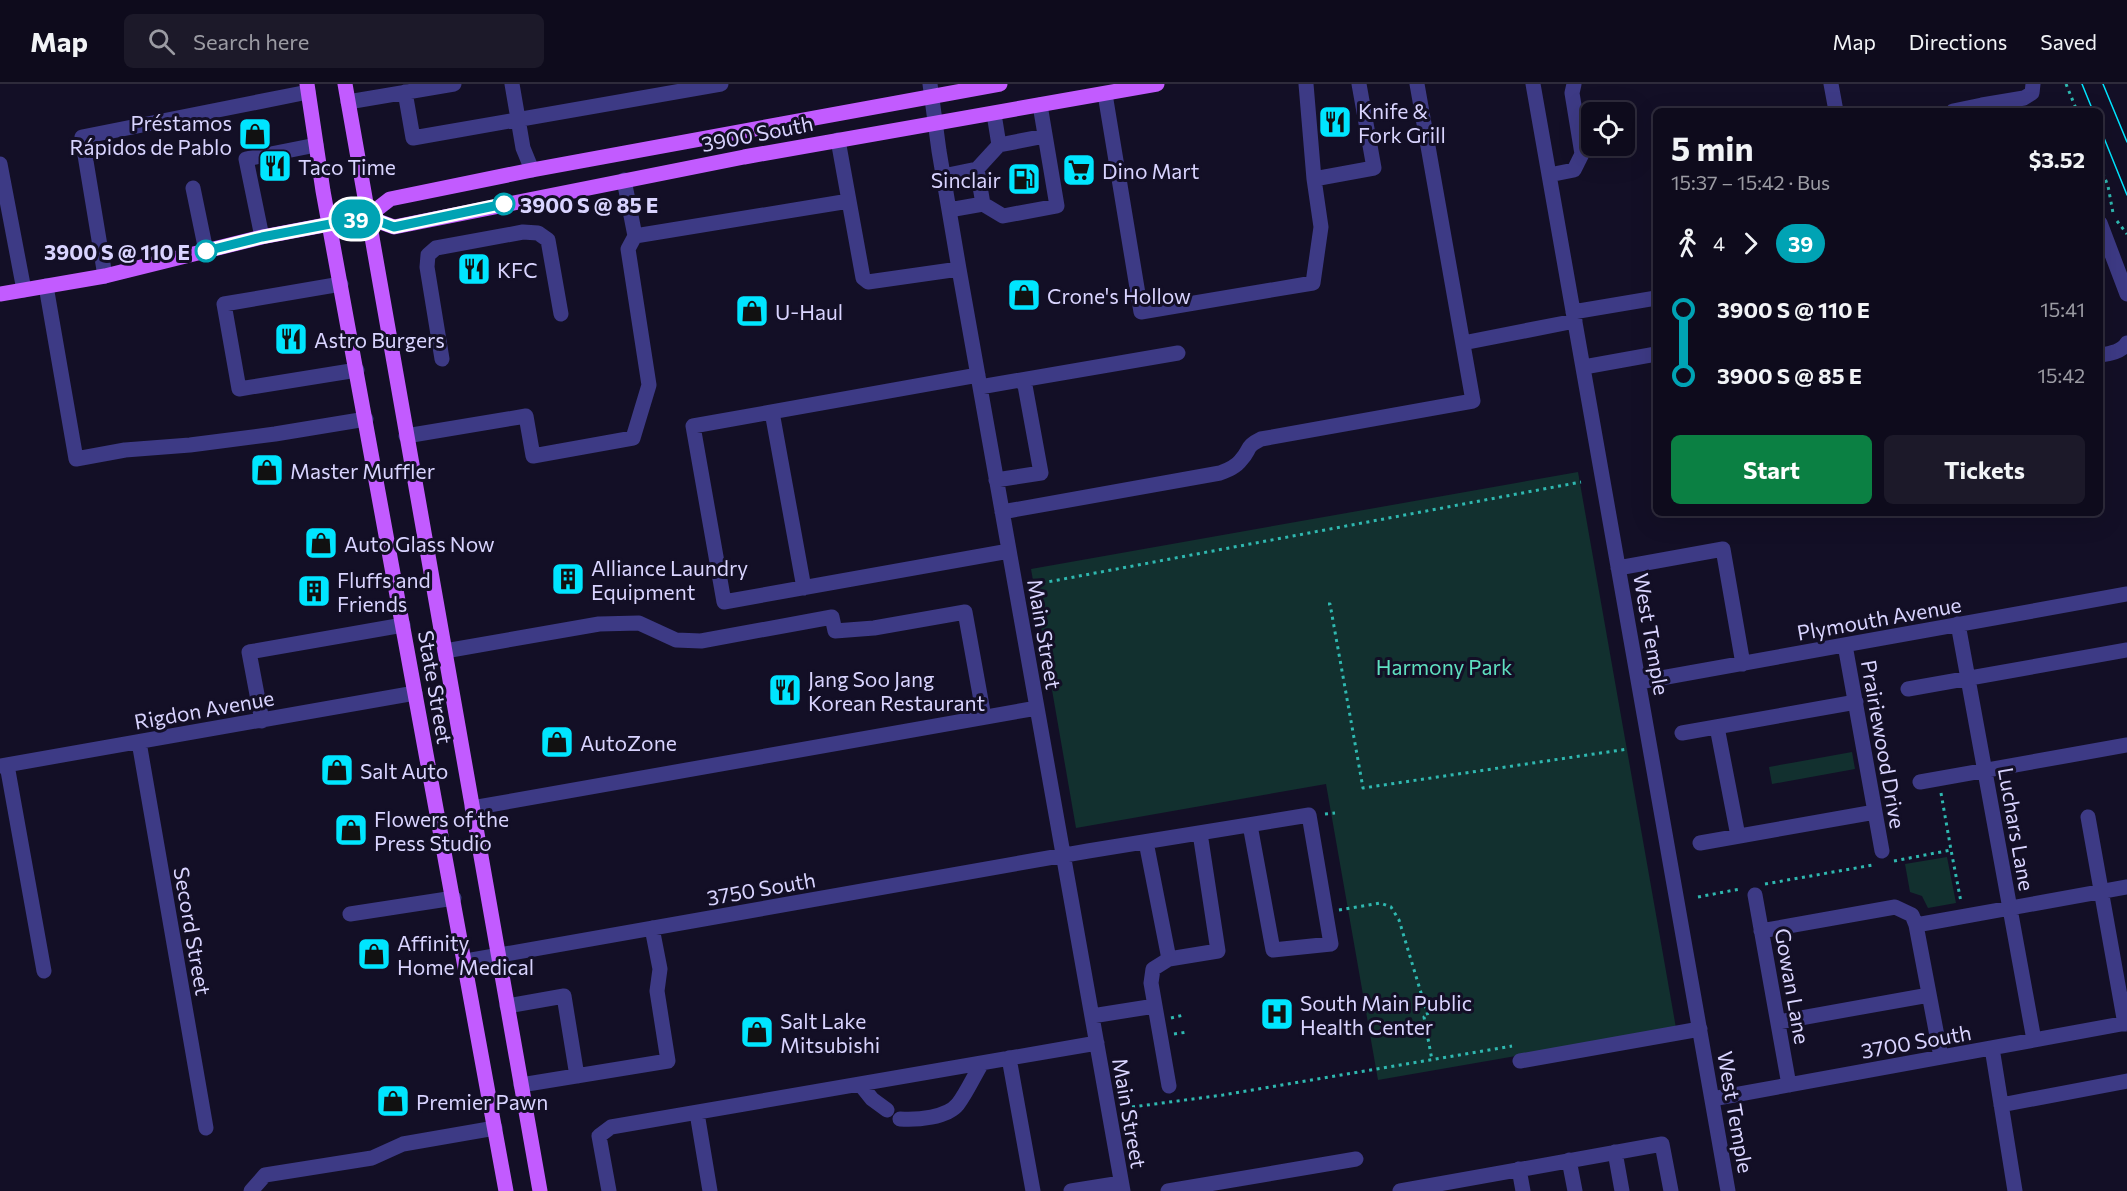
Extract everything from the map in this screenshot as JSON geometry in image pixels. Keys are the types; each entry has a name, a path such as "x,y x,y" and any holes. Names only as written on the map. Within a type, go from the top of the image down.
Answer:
{"main road":[{"name":"State Street","path":"345,84 540,1191"},
{"name":"3900 South","path":"0,294 105,276 262,237 367,217 390,199 931,90 1000,84"},
{"name":"3900 South","path":"367,217 394,227 624,180 1157,84"},
{"name":"State Street","path":"307,88 329,224 506,1191"}],"street":[{"path":"348,102 454,84"},
{"path":"512,84 523,148 532,170"},
{"path":"405,92 413,138 721,84"},
{"path":"1105,94 1142,312 1313,283 1321,227 1314,179 1306,84"},
{"path":"1314,179 1374,168 1359,84"},
{"path":"1002,512 1220,474 1230,470 1242,460 1249,445 1261,439 1473,401 1417,84"},
{"name":"West Temple","path":"1533,84 1728,1191"},
{"path":"1549,175 1574,170 1582,154 1572,93 1574,84"},
{"path":"1832,84 1836,108"},
{"path":"1982,108 2024,99 2032,93 2033,84"},
{"path":"105,276 82,137 307,88"},
{"name":"Main Street","path":"931,90 959,269 1122,1187"},
{"path":"949,210 983,204 1003,216 1057,206 1040,105"},
{"path":"994,114 999,145"},
{"path":"943,176 977,169 999,145 1045,136"},
{"path":"838,140 863,278 868,282 959,269"},
{"path":"262,237 246,159 316,146"},
{"path":"0,164 24,290"},
{"path":"977,169 983,204"},
{"path":"406,436 526,416 533,456 633,438 649,385 628,249 635,236 624,180"},
{"path":"193,188 206,251"},
{"path":"635,236 849,201"},
{"path":"2103,231 2127,294"},
{"path":"442,359 427,267 428,255 436,248 523,232 538,232 548,240 561,314"},
{"path":"341,284 224,304 239,389 357,370"},
{"path":"46,286 76,459 125,450 190,445 366,419"},
{"path":"1463,343 1653,299"},
{"path":"2103,355 2125,347 2127,343"},
{"path":"1009,551 724,602 693,426 979,381 1024,380 1178,353"},
{"path":"1584,368 1653,355"},
{"path":"996,480 1041,473 1024,380"},
{"path":"772,412 804,588"},
{"path":"1618,568 1723,549 1743,664"},
{"name":"Plymouth Avenue","path":"1639,682 2127,594"},
{"path":"445,651 599,624 639,623 676,640 701,641 832,617 835,631 874,628 965,612 984,717"},
{"name":"Luchars Lane","path":"1958,624 2034,1040"},
{"path":"262,721 249,652 403,625"},
{"name":"Prairiewood Drive","path":"1845,645 1875,812 1886,858"},
{"path":"1908,689 2127,650"},
{"name":"Rigdon Avenue","path":"4,765 415,693"},
{"path":"1682,733 1856,702"},
{"path":"472,808 1037,708"},
{"path":"1717,727 1738,836"},
{"name":"Secord Street","path":"139,742 206,1128"},
{"path":"1920,783 2127,745"},
{"path":"4,765 44,971"},
{"path":"1700,843 1875,812"},
{"name":"3750 South","path":"465,961 1063,856 1309,815 1331,944 1273,950 1250,825"},
{"path":"2088,817 2126,1024"},
{"path":"1169,1086 1151,983 1153,969 1169,959 1218,951 1200,833"},
{"path":"1146,842 1169,959"},
{"path":"1916,925 2127,887"},
{"name":"Gowan Lane","path":"1751,890 1761,931 1789,1085"},
{"path":"350,914 454,898"},
{"path":"1761,931 1894,907 1912,915 1916,925 1941,1057"},
{"path":"521,1085 669,1061 657,992 660,969 652,928"},
{"path":"1778,1022 1929,995"},
{"path":"507,1006 564,996 577,1076"},
{"path":"1092,1016 1155,1006"},
{"name":"3700 South","path":"1712,1099 2126,1024"},
{"path":"1520,1061 1700,1029"},
{"path":"609,1191 599,1137 611,1127 1097,1044"},
{"path":"1992,1048 2015,1191"},
{"path":"1009,1058 1033,1191"},
{"path":"900,1119 913,1119 949,1112 958,1105 982,1063"},
{"path":"2001,1104 2127,1081"},
{"path":"860,1084 872,1099 886,1110"},
{"path":"697,1113 710,1191"},
{"path":"251,1191 265,1175 372,1158 403,1144 495,1128"},
{"path":"1400,1191 1662,1144 1671,1191"},
{"path":"1615,1152 1622,1191"},
{"path":"1168,1191 1356,1159"},
{"path":"1569,1160 1575,1191"},
{"path":"1519,1169 1523,1191"},
{"path":"1071,1191 1122,1187"}],"path":[{"path":"2066,84 2076,108"},
{"path":"2103,174 2108,186 2113,218 2127,234"},
{"path":"1042,583 1581,482"},
{"path":"1328,604 1330,604 1363,788 1628,749"},
{"path":"1938,779 1963,916"},
{"path":"1698,897 1751,890 1886,858 1951,850"},
{"path":"1352,908 1380,903 1391,907 1399,920 1428,1016 1424,1017 1432,1060"},
{"path":"1132,1107 1223,1095 1411,1064"}],"green space":[{"name":"Harmony Park","path":"1578,472 1676,1028 1378,1080 1326,784 1076,828 1031,569"},
{"path":"1852,752 1855,769 1772,784 1769,767"},
{"path":"1947,857 1956,903 1928,908 1922,896 1910,892 1905,864"}],"tram line":[{"path":"2082,84 2092,108"},
{"path":"2103,84 2127,142"},
{"path":"2103,135 2127,195"}],"bus line":[{"name":"39","path":"206,251 262,237 367,217 394,227 504,204"}],"place":[{"name":"Knife & Fork Grill","path":"1335,122"},
{"name":"Préstamos Rápidos de Pablo","path":"255,134"},
{"name":"Taco Time","path":"275,166"},
{"name":"Dino Mart","path":"1079,170"},
{"name":"Sinclair","path":"1024,179"},
{"name":"3900 S @ 85 E","path":"504,204"},
{"name":"3900 S @ 110 E","path":"206,251"},
{"name":"KFC","path":"474,269"},
{"name":"Crone's Hollow","path":"1024,295"},
{"name":"U-Haul","path":"752,311"},
{"name":"Astro Burgers","path":"291,339"},
{"name":"Master Muffler","path":"267,470"},
{"name":"Auto Glass Now","path":"321,543"},
{"name":"Alliance Laundry Equipment","path":"568,579"},
{"name":"Fluffs and Friends","path":"314,591"},
{"name":"Jang Soo Jang Korean Restaurant","path":"785,690"},
{"name":"AutoZone","path":"557,742"},
{"name":"Salt Auto","path":"337,770"},
{"name":"Flowers of the Press Studio","path":"351,830"},
{"name":"Affinity Home Medical","path":"374,954"},
{"name":"South Main Public Health Center","path":"1277,1014"},
{"name":"Salt Lake Mitsubishi","path":"757,1032"},
{"name":"Premier Pawn","path":"393,1101"}]}
